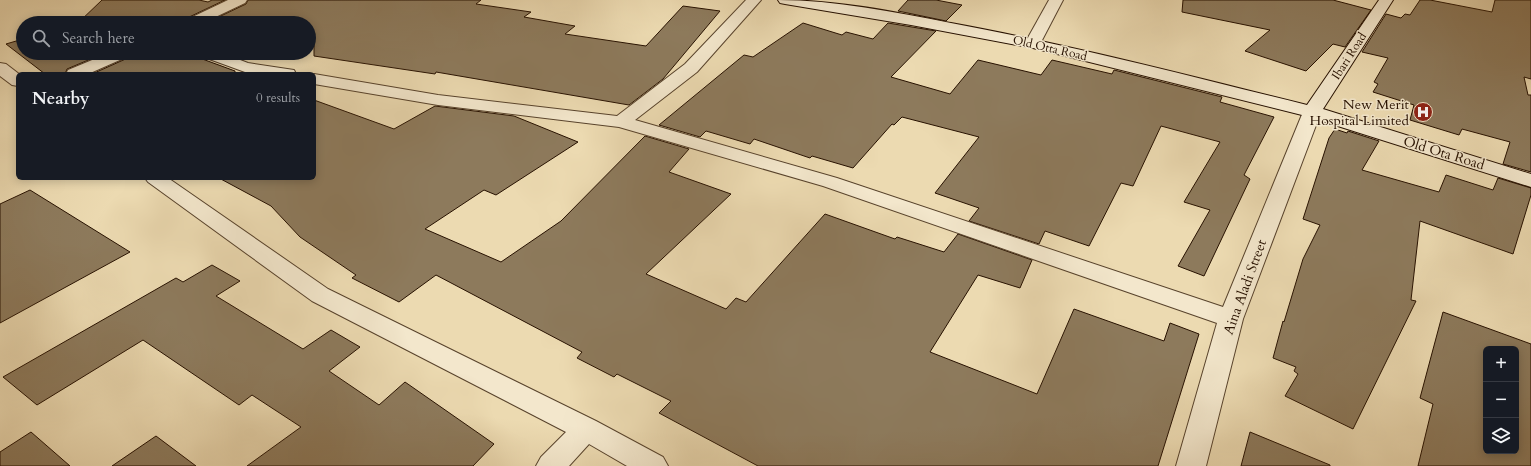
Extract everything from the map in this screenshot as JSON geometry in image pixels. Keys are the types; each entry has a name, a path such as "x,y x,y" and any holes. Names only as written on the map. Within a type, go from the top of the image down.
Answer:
{"street":[{"path":"206,16 240,0"},
{"path":"622,122 690,68 754,0"},
{"name":"Old Otta Road","path":"785,0 911,20 1032,43 1312,112"},
{"path":"1032,43 1056,0"},
{"name":"Ibari Road","path":"1312,112 1386,0"},
{"path":"79,72 107,60"},
{"path":"226,60 245,67 276,72"},
{"path":"0,68 16,80"},
{"path":"316,78 438,100 622,122 830,182 1231,319"},
{"name":"Old Ota Road","path":"1312,112 1531,181"},
{"name":"Aina Aladi Street","path":"1191,466 1231,319 1312,112"},
{"path":"158,180 320,295 586,429 653,466"},
{"path":"551,466 586,429"}],"building":[{"path":"102,0 199,0 208,2 212,0 225,0 191,16 85,16"},
{"path":"248,0 481,0 476,4 531,12 524,17 575,26 565,34 646,46 683,6 720,11 663,79 629,105 436,72 435,74 316,56 316,16 221,16 246,4"},
{"path":"908,0 936,0 962,5 946,21 898,11"},
{"path":"1183,0 1333,0 1371,10 1345,47 1333,44 1306,71 1245,51 1270,30 1182,12"},
{"path":"1420,0 1430,0 1492,12 1495,0 1531,0 1531,79 1524,77 1528,95 1531,95 1531,172 1503,164 1510,142 1462,129 1459,135 1410,120 1414,105 1373,92 1378,84 1374,82 1388,58 1362,52 1386,14 1401,18 1405,14 1410,15"},
{"path":"803,23 842,35 846,32 873,39 888,23 936,31 891,77 950,94 978,60 1041,75 1052,60 1112,74 1114,70 1222,97 1220,102 1274,117 1244,175 1250,179 1204,276 1178,266 1210,210 1184,202 1220,142 1161,126 1133,186 1121,183 1089,246 1045,231 1039,244 969,221 979,208 935,193 979,137 902,117 894,125 892,124 853,168 812,156 810,158 754,139 750,144 706,131 700,137 659,125 744,55 753,57"},
{"path":"16,41 16,52 6,44"},
{"path":"27,60 88,60 67,69 66,72 42,72"},
{"path":"123,60 205,60 235,71 235,72 96,72"},
{"path":"316,101 394,129 435,106 514,116 578,142 496,195 484,190 425,229 501,262 561,221 645,136 689,149 669,172 731,194 646,274 726,309 736,298 746,302 825,214 895,239 897,237 944,252 958,234 1032,260 1020,288 978,275 930,352 1037,394 1074,309 1164,341 1170,323 1199,334 1158,466 758,466 659,413 671,401 617,374 614,377 577,358 582,352 436,275 399,302 352,278 356,275 300,237 271,206 223,180 316,180"},
{"path":"1335,129 1347,133 1348,131 1379,141 1362,170 1439,192 1446,175 1493,190 1498,178 1531,188 1531,195 1513,254 1420,221 1411,300 1416,301 1353,429 1285,396 1298,374 1294,371 1296,367 1273,358 1303,259 1320,225 1303,219 1329,138"},
{"path":"30,190 130,252 0,323 0,204"},
{"path":"212,265 240,281 216,296 303,349 331,330 360,347 329,371 379,405 405,382 494,444 473,466 247,466 301,427 252,395 239,405 143,340 37,405 3,377 176,278 183,282"},
{"path":"1443,312 1531,344 1531,466 1418,466 1433,404 1420,398"},
{"path":"31,432 70,466 0,466 0,452"},
{"path":"1250,432 1330,465 1330,466 1241,466"},
{"path":"156,436 196,466 112,466"}],"place":[{"name":"New Merit Hospital Limited","path":"1423,112"}]}
